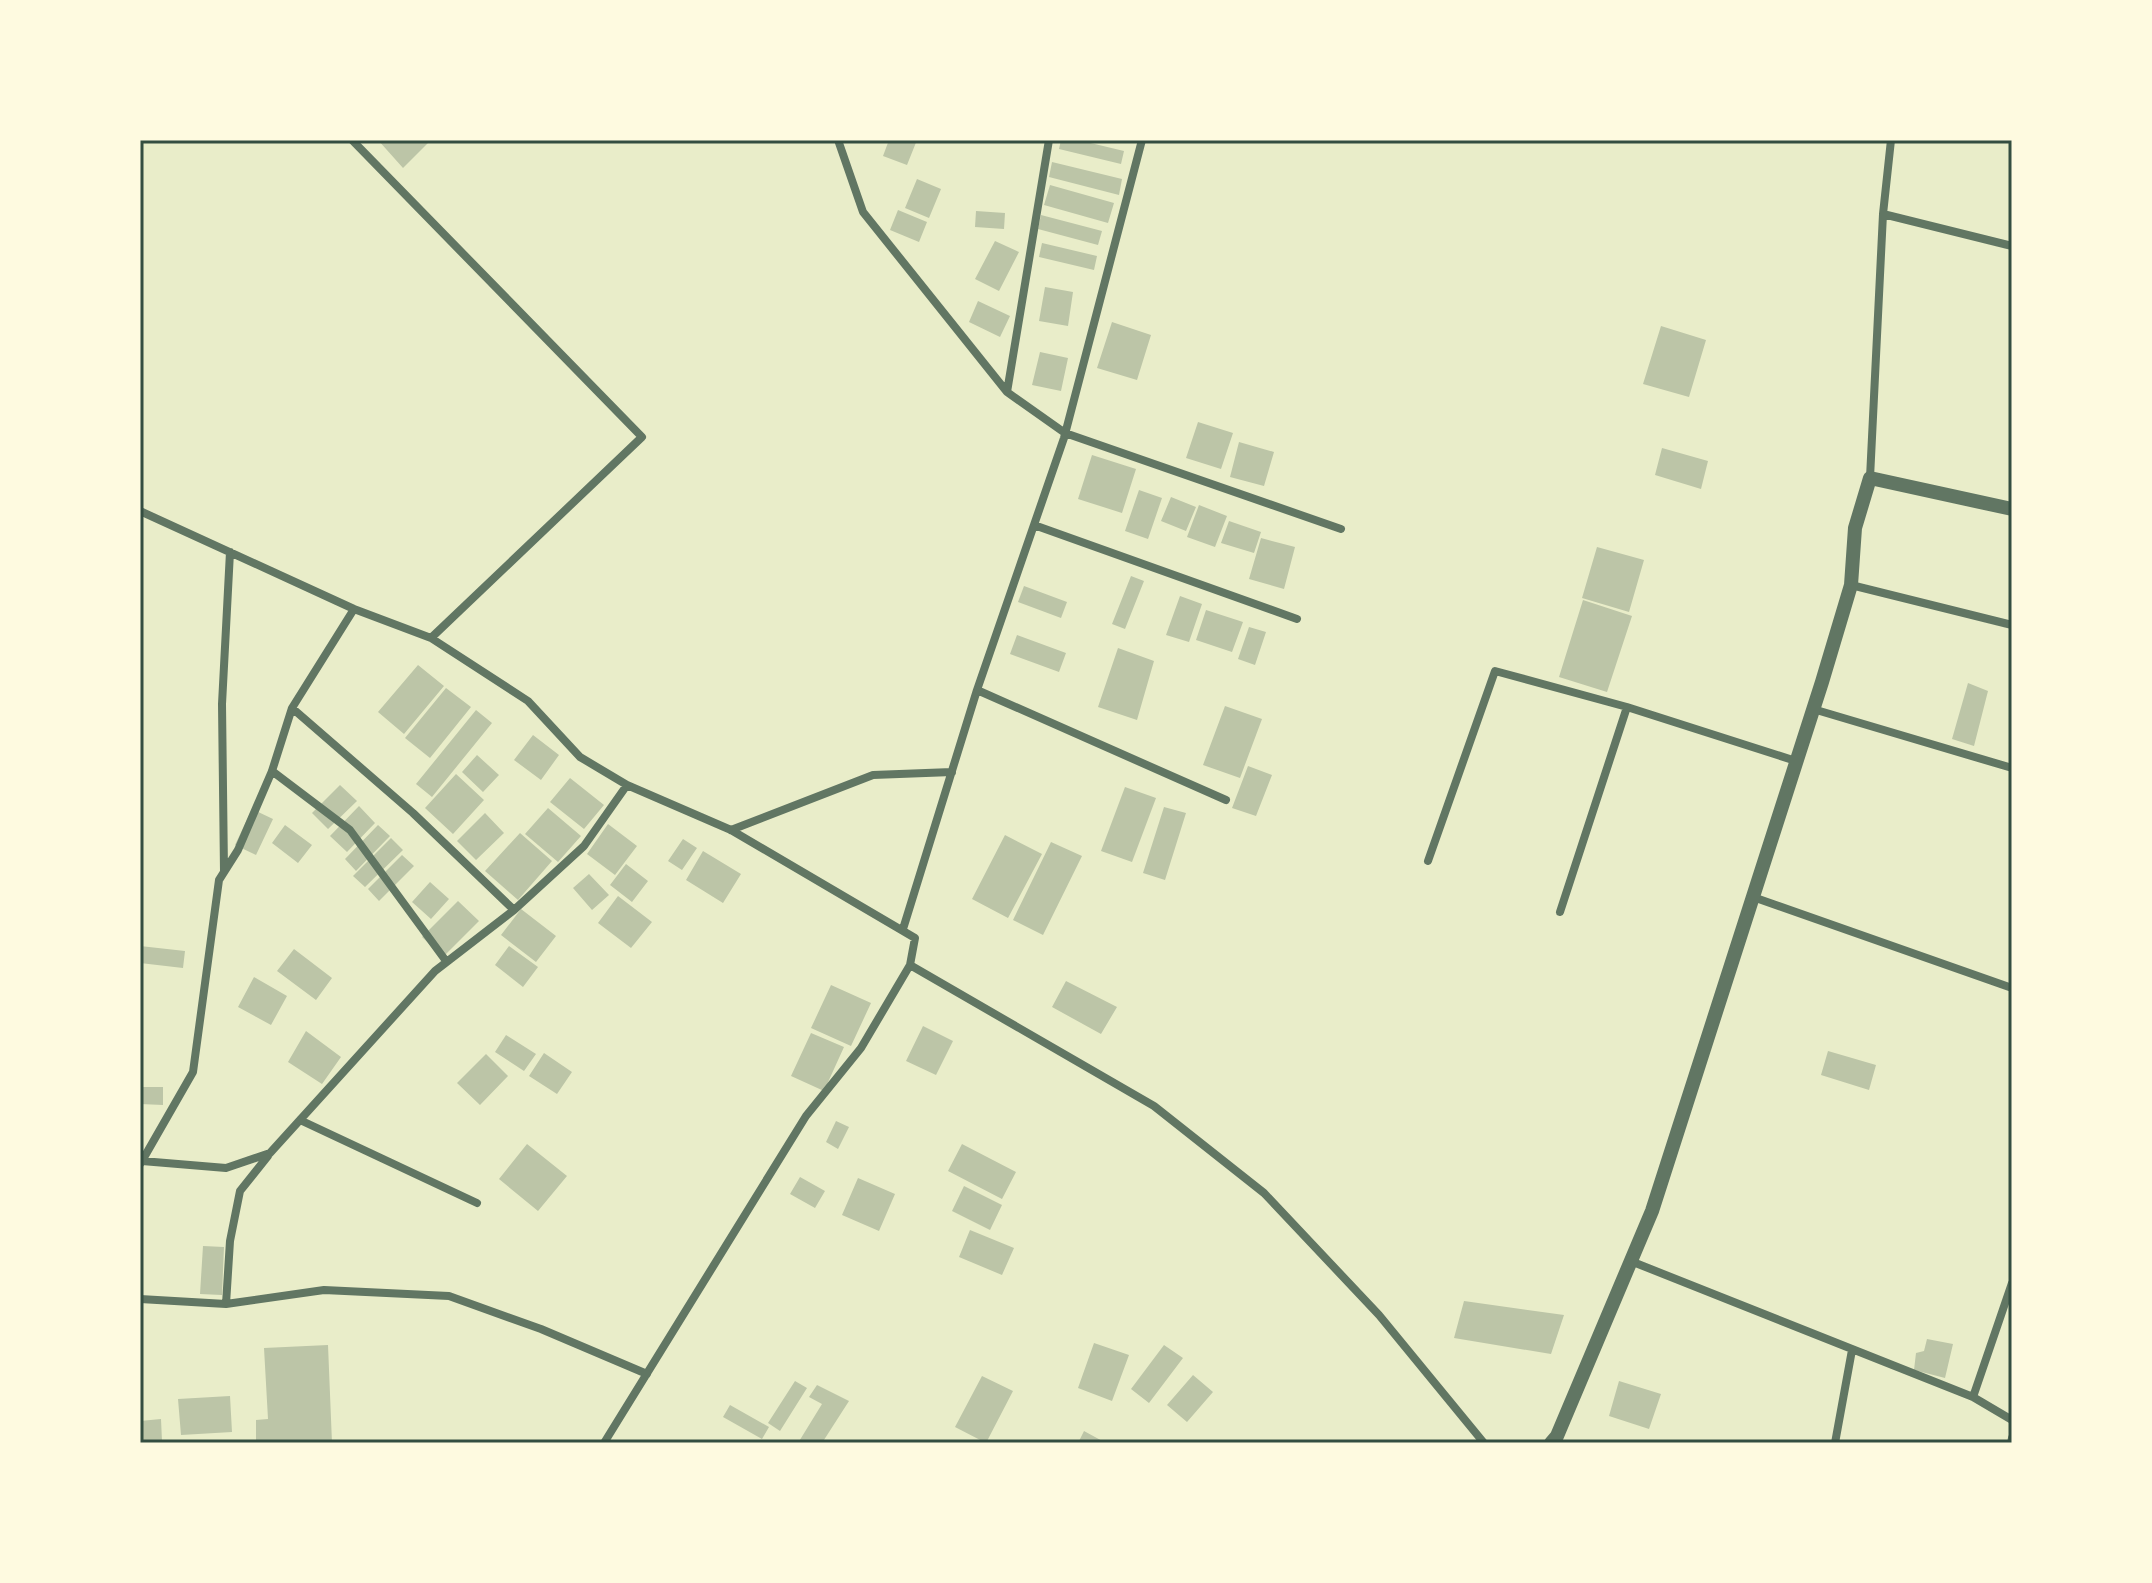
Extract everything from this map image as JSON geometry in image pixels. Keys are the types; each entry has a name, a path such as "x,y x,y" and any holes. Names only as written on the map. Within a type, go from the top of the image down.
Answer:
{"street":[{"path":"352,140 642,437 431,638"},
{"path":"838,140 863,212 1007,392 1065,433 1341,529"},
{"path":"1007,392 1049,140"},
{"path":"903,929 977,690 1065,433 1142,140"},
{"path":"1551,1443 1557,1436 1633,1262 1851,585 1855,528 1870,478 1883,214 1891,140"},
{"path":"1883,214 2012,246"},
{"path":"1870,478 2012,509"},
{"path":"140,511 354,609 431,638 528,701 580,757 627,785 731,830 915,938 910,965 861,1048 806,1116 604,1443"},
{"path":"1034,525 1297,619"},
{"path":"224,872 222,704 230,552"},
{"path":"1851,585 2012,625"},
{"path":"270,1153 226,1168 141,1163 193,1072 219,880 238,850 272,771 292,708 354,609"},
{"path":"1428,861 1495,671 1627,707 1796,761"},
{"path":"977,690 1226,800"},
{"path":"1560,912 1627,707"},
{"path":"292,708 413,813 514,910"},
{"path":"1813,709 2012,768"},
{"path":"272,771 350,830 446,961"},
{"path":"731,830 873,775 952,772"},
{"path":"226,1304 230,1241 240,1191 270,1153 446,961 514,910 584,846 627,785"},
{"path":"1753,897 2012,988"},
{"path":"910,965 1154,1106 1264,1193 1379,1315 1484,1443"},
{"path":"300,1120 477,1203"},
{"path":"1633,1262 1973,1397 2012,1420"},
{"path":"1973,1397 2012,1283"},
{"path":"140,1299 226,1304 324,1290 449,1296 541,1329 647,1374"},
{"path":"1835,1443 1852,1350"}],"building":[{"path":"378,140 431,140 403,168"},
{"path":"889,140 917,140 907,165 883,156"},
{"path":"1061,140 1078,140 1124,151 1121,164 1059,149"},
{"path":"1052,162 1122,179 1119,195 1049,177"},
{"path":"917,179 941,189 929,218 905,208"},
{"path":"1050,185 1114,203 1108,223 1044,205"},
{"path":"898,210 927,222 919,242 890,230"},
{"path":"976,211 1005,213 1004,229 975,227"},
{"path":"1041,215 1102,231 1098,245 1038,229"},
{"path":"995,241 1019,252 999,291 975,279"},
{"path":"1042,243 1097,256 1094,270 1039,257"},
{"path":"1045,287 1073,292 1068,326 1039,321"},
{"path":"978,301 1010,316 1000,337 969,322"},
{"path":"1112,322 1151,335 1137,380 1097,368"},
{"path":"1661,326 1706,340 1689,397 1643,384"},
{"path":"1040,352 1068,358 1061,391 1032,385"},
{"path":"1198,422 1233,433 1221,469 1186,458"},
{"path":"1239,442 1274,452 1264,486 1230,477"},
{"path":"1662,448 1708,461 1701,489 1655,475"},
{"path":"1092,455 1136,469 1122,513 1078,499"},
{"path":"1139,490 1162,498 1148,539 1125,531"},
{"path":"1171,497 1196,507 1186,531 1161,521"},
{"path":"1199,505 1227,516 1215,547 1187,537"},
{"path":"1229,521 1261,532 1254,553 1221,543"},
{"path":"1261,538 1295,547 1284,589 1249,579"},
{"path":"1597,547 1644,560 1629,612 1582,598"},
{"path":"1131,576 1144,581 1125,629 1112,624"},
{"path":"1024,586 1067,602 1061,618 1018,602"},
{"path":"1180,596 1202,604 1189,642 1166,635"},
{"path":"1583,600 1632,616 1607,692 1559,677"},
{"path":"1206,610 1243,622 1232,652 1196,640"},
{"path":"1249,627 1266,632 1255,665 1238,659"},
{"path":"1017,635 1066,653 1059,672 1010,654"},
{"path":"1118,648 1154,661 1137,720 1098,707"},
{"path":"418,665 444,686 404,734 378,712"},
{"path":"1968,683 1988,691 1974,746 1952,739"},
{"path":"446,688 471,707 430,758 405,738"},
{"path":"1225,706 1262,719 1240,778 1203,765"},
{"path":"476,710 492,723 432,797 416,784"},
{"path":"533,735 559,755 541,780 514,760"},
{"path":"477,755 499,775 483,792 462,772"},
{"path":"1248,766 1272,775 1256,816 1232,808"},
{"path":"456,774 484,800 453,834 425,808"},
{"path":"570,778 604,805 584,829 550,802"},
{"path":"340,785 357,801 328,829 312,813"},
{"path":"1125,787 1156,798 1132,862 1101,851"},
{"path":"359,806 375,823 347,852 330,836"},
{"path":"1164,807 1186,813 1165,880 1143,873"},
{"path":"548,808 581,836 558,862 525,834"},
{"path":"252,809 273,819 256,855 235,845"},
{"path":"485,813 504,833 476,860 457,841"},
{"path":"608,824 637,846 615,875 587,854"},
{"path":"285,825 312,845 298,863 272,843"},
{"path":"378,825 390,836 356,871 345,859"},
{"path":"520,833 552,861 518,900 485,871"},
{"path":"1005,835 1042,854 1008,918 972,899"},
{"path":"391,838 403,850 365,887 353,876"},
{"path":"683,839 697,848 682,870 668,861"},
{"path":"1051,842 1082,856 1043,935 1013,920"},
{"path":"703,851 741,874 723,903 686,880"},
{"path":"402,855 414,866 379,901 368,889"},
{"path":"626,864 648,881 632,902 610,885"},
{"path":"589,874 609,895 592,910 573,888"},
{"path":"430,882 449,899 431,919 412,902"},
{"path":"618,896 652,922 631,948 598,923"},
{"path":"458,901 479,921 443,957 422,937"},
{"path":"521,909 556,936 536,962 501,935"},
{"path":"140,946 185,951 183,968 140,963"},
{"path":"509,946 538,967 523,987 495,965"},
{"path":"294,949 332,978 316,1000 277,971"},
{"path":"254,977 287,996 271,1025 238,1007"},
{"path":"1066,981 1117,1007 1101,1034 1052,1007"},
{"path":"831,985 871,1003 851,1046 811,1028"},
{"path":"923,1026 953,1041 936,1075 906,1061"},
{"path":"306,1031 341,1057 322,1084 288,1062"},
{"path":"811,1033 844,1047 824,1091 791,1076"},
{"path":"506,1035 536,1054 524,1071 495,1052"},
{"path":"1828,1051 1876,1065 1869,1090 1821,1075"},
{"path":"544,1053 572,1072 557,1094 529,1076"},
{"path":"486,1054 508,1076 480,1105 457,1083"},
{"path":"140,1087 163,1087 163,1105 140,1104"},
{"path":"836,1121 849,1127 838,1149 826,1142"},
{"path":"527,1144 567,1176 538,1211 499,1179"},
{"path":"962,1144 1016,1172 1002,1199 948,1171"},
{"path":"800,1177 825,1191 815,1208 790,1194"},
{"path":"858,1178 895,1194 879,1231 842,1215"},
{"path":"964,1186 1002,1205 990,1230 952,1211"},
{"path":"970,1230 1014,1248 1002,1275 959,1257"},
{"path":"203,1246 224,1247 222,1295 200,1294"},
{"path":"1464,1301 1564,1315 1551,1354 1454,1338"},
{"path":"1927,1339 1953,1344 1945,1378 1914,1370 1916,1353 1924,1351"},
{"path":"1094,1343 1129,1355 1112,1401 1078,1388"},
{"path":"328,1345 332,1443 256,1443 256,1420 268,1419 264,1348"},
{"path":"1164,1345 1183,1358 1149,1403 1131,1389"},
{"path":"1193,1375 1213,1392 1187,1422 1167,1405"},
{"path":"982,1376 1013,1391 986,1443 955,1427"},
{"path":"795,1381 807,1388 780,1431 768,1423"},
{"path":"1619,1381 1661,1394 1649,1429 1609,1416"},
{"path":"817,1385 849,1401 822,1443 798,1443 822,1404 809,1397"},
{"path":"230,1396 232,1432 181,1435 178,1399"},
{"path":"730,1405 769,1427 762,1439 723,1417"},
{"path":"161,1419 162,1441 140,1443 140,1421"},
{"path":"1084,1431 1106,1443 1078,1443"}]}
